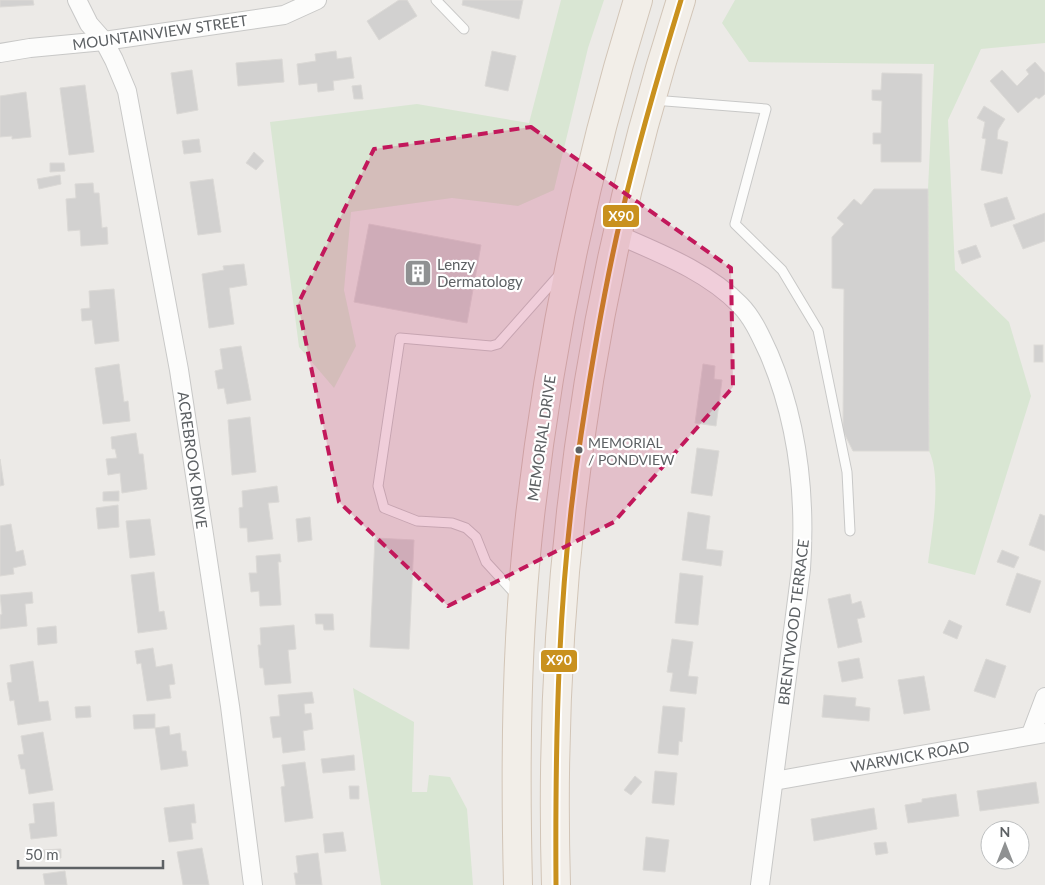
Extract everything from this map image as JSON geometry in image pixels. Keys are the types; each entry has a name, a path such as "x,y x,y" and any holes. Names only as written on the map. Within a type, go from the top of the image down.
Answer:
{"main road":[{"name":"MEMORIAL DRIVE","path":"518,885 516,748 522,602 539,441 570,263 602,126 638,0"},
{"path":"556,885 554,770 561,611 568,529 588,379 616,234 650,100 681,0"}],"street":[{"name":"ACREBROOK DRIVE","path":"77,0 89,24 104,41 127,91 179,370 230,706 253,885"},
{"name":"MOUNTAINVIEW STREET","path":"0,53 30,48 104,41 284,15 317,0"},
{"name":"BRENTWOOD TERRACE","path":"616,234 700,274 742,306 764,343 780,381 785,399 797,458 802,496 803,535 801,569 760,885"},
{"path":"1038,734 1045,697"},
{"name":"WARWICK ROAD","path":"774,781 1038,734"}],"lane":[{"path":"436,0 464,28"},
{"path":"650,100 766,109 735,224 782,270 818,330 847,472 850,531"},
{"path":"522,602 486,562 476,538 466,528 452,523 417,521 384,508 378,486 400,338 491,346 498,344 570,263"}],"highlighted area":[{"path":"531,127 731,268 733,387 614,522 448,606 339,502 298,304 374,149"}],"green space":[{"path":"561,0 604,0 588,48 554,190 518,206 452,198 351,212 344,290 356,346 334,388 299,347 270,122 417,104 529,123"},
{"path":"735,0 1045,0 1045,43 981,49 948,120 955,270 1009,322 1031,396 975,575 928,563 935,506 935,475 929,451 928,189 934,64 749,62 722,23"},
{"path":"353,688 414,722 412,792 427,792 429,775 450,777 467,809 473,885 381,885"}],"building":[{"path":"0,0 33,0 34,5 0,7"},
{"path":"399,0 407,0 417,16 379,40 367,21"},
{"path":"463,0 523,0 519,19 462,5"},
{"path":"336,51 337,59 351,57 354,78 333,81 334,90 318,92 317,83 299,85 297,64 316,61 315,54"},
{"path":"492,51 516,56 508,91 485,86"},
{"path":"282,59 284,82 238,86 236,63"},
{"path":"1035,62 1045,73 1045,94 1039,99 1036,97 1018,113 990,81 1002,70 1017,86 1029,74 1026,70"},
{"path":"192,70 198,110 177,114 171,73"},
{"path":"882,73 922,74 921,162 881,162 881,144 873,144 873,133 881,133 882,101 872,100 872,90 881,90"},
{"path":"85,85 94,152 69,155 60,88"},
{"path":"361,85 363,99 354,99 352,86"},
{"path":"26,92 31,137 12,139 12,136 0,137 0,96"},
{"path":"984,106 1005,119 998,130 997,139 1008,142 1002,174 981,170 986,139 982,138 985,122 977,118"},
{"path":"199,139 201,152 184,154 182,141"},
{"path":"254,152 264,161 256,170 246,163"},
{"path":"50,163 64,163 65,171 50,172"},
{"path":"60,175 61,184 39,189 37,179"},
{"path":"213,179 221,232 198,235 190,182"},
{"path":"93,183 94,193 99,193 102,228 107,227 108,244 81,246 80,230 68,231 66,199 76,198 75,184"},
{"path":"874,189 928,189 929,451 853,451 843,431 844,289 832,288 832,237 844,224 837,218 854,199 861,205"},
{"path":"1007,197 1015,219 991,227 984,204"},
{"path":"1045,213 1045,241 1023,249 1013,225"},
{"name":"Lenzy Dermatology","path":"369,224 481,245 467,323 354,302"},
{"path":"976,245 981,257 962,264 958,251"},
{"path":"244,264 247,285 229,288 234,324 209,328 202,274 224,270 223,266"},
{"path":"114,289 119,341 95,344 92,320 82,321 81,309 90,308 89,291"},
{"path":"1034,345 1043,345 1043,362 1034,362"},
{"path":"241,346 251,400 227,404 224,388 218,389 215,371 223,369 220,349"},
{"path":"119,364 124,402 128,401 130,421 103,424 95,368"},
{"path":"703,364 715,366 714,379 722,380 716,426 695,423"},
{"path":"250,417 256,472 232,475 228,420"},
{"path":"136,433 139,454 143,454 147,489 122,493 120,473 108,475 106,459 117,458 115,449 112,449 111,437"},
{"path":"697,448 719,451 712,496 691,493"},
{"path":"0,459 4,485 0,486"},
{"path":"277,486 279,502 268,503 273,539 248,542 247,528 240,528 239,508 243,507 242,491"},
{"path":"119,491 119,501 103,501 103,492"},
{"path":"118,505 119,527 98,529 96,508"},
{"path":"688,512 710,516 706,549 723,551 721,566 682,560"},
{"path":"1040,514 1045,516 1045,551 1029,545"},
{"path":"310,517 312,540 298,542 296,519"},
{"path":"150,519 155,555 130,558 126,521"},
{"path":"11,524 16,552 23,550 26,565 13,568 14,574 0,576 0,526"},
{"path":"375,538 414,540 409,649 370,647"},
{"path":"1002,550 1019,557 1014,568 997,562"},
{"path":"280,554 281,562 278,562 281,605 260,606 259,591 251,592 249,573 257,573 256,556"},
{"path":"154,572 159,612 164,611 167,629 138,633 131,575"},
{"path":"680,573 703,576 698,625 675,623"},
{"path":"1017,573 1041,581 1030,613 1006,605"},
{"path":"32,592 33,603 25,604 27,626 0,629 0,615 2,614 0,595"},
{"path":"850,594 852,604 861,601 865,617 857,619 862,642 838,648 828,599"},
{"path":"315,614 333,614 334,630 324,630 323,624 316,624"},
{"path":"949,620 962,626 957,639 943,633"},
{"path":"294,625 296,649 288,650 291,683 265,685 263,668 260,668 258,645 261,645 260,628"},
{"path":"56,626 57,643 38,645 37,628"},
{"path":"672,639 693,642 688,676 698,677 696,694 670,691 673,673 667,672"},
{"path":"153,648 156,667 172,664 175,684 169,685 171,698 147,701 141,663 137,664 135,651"},
{"path":"859,658 863,678 842,682 838,662"},
{"path":"986,659 1006,666 995,698 974,691"},
{"path":"33,661 39,702 48,701 51,720 18,725 14,700 10,701 7,683 12,682 10,665"},
{"path":"924,676 930,710 904,714 898,680"},
{"path":"312,692 314,703 304,704 305,714 311,713 313,729 303,731 305,750 283,753 281,737 273,738 270,717 280,716 278,695"},
{"path":"824,695 856,698 855,706 870,708 869,721 822,717"},
{"path":"90,706 91,717 76,718 75,707"},
{"path":"663,706 685,708 682,742 679,741 678,755 658,753"},
{"path":"155,714 155,728 134,729 133,715"},
{"path":"169,726 170,735 180,733 182,751 186,751 188,766 161,770 155,728"},
{"path":"43,732 53,790 29,794 25,769 21,769 18,755 24,754 21,736"},
{"path":"354,755 355,770 323,773 321,759"},
{"path":"305,762 313,818 285,822 281,787 285,786 282,765"},
{"path":"655,771 677,773 674,805 652,803"},
{"path":"635,776 642,782 631,795 624,790"},
{"path":"1036,782 1039,803 980,811 977,791"},
{"path":"349,786 359,786 359,799 350,799"},
{"path":"956,794 959,816 908,823 905,805 922,802 922,799"},
{"path":"54,802 57,836 31,839 29,824 35,823 33,804"},
{"path":"194,804 196,823 191,823 193,839 169,842 164,808"},
{"path":"874,808 877,829 814,841 811,819"},
{"path":"343,832 346,851 325,853 323,834"},
{"path":"646,837 669,840 665,872 643,870"},
{"path":"886,842 888,853 876,855 874,843"},
{"path":"202,848 209,885 183,885 177,852"},
{"path":"61,849 61,858 43,859 43,850"},
{"path":"318,853 322,885 296,885 294,873 298,873 296,856"},
{"path":"65,871 67,885 45,885 43,874"}],"transit line":[{"name":"X90","path":"556,885 557,716 563,603 573,491 609,271 634,162 681,0"}],"place":[{"name":"Lenzy Dermatology","path":"418,273"},
{"name":"MEMORIAL / PONDVIEW","path":"579,450"}]}
